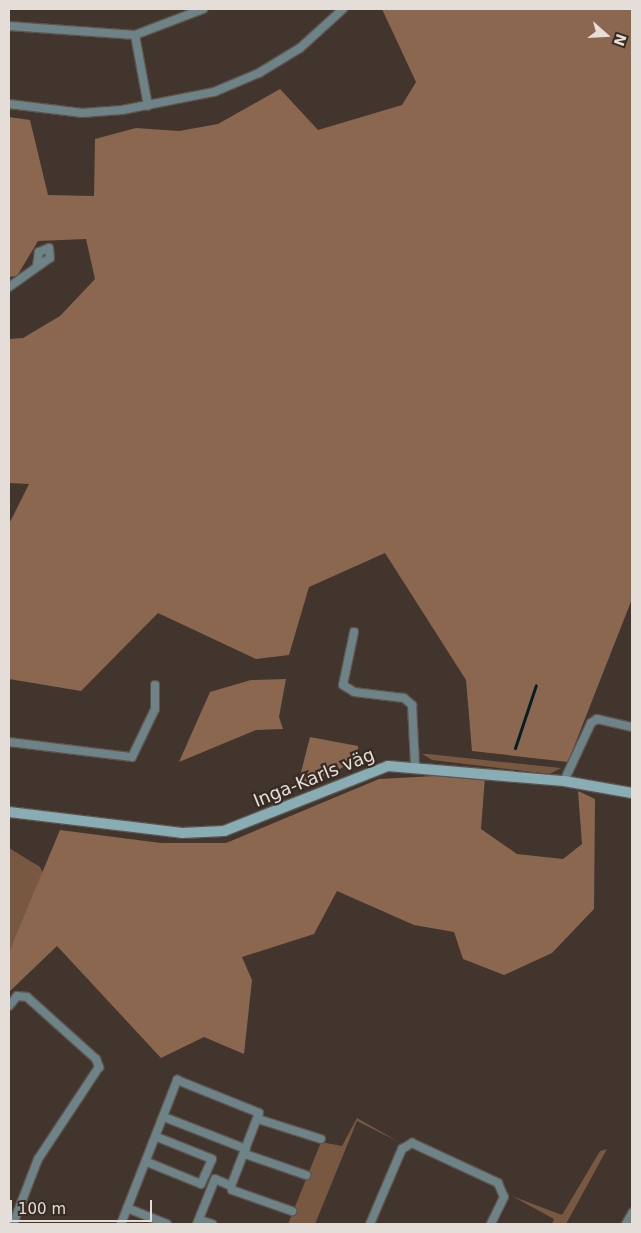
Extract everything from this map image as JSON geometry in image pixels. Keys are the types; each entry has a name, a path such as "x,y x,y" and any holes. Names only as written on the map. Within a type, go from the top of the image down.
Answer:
{"street":[{"path":"9,26 135,35 203,9"},
{"path":"9,104 82,113 148,106 214,92 260,73 300,48 342,9"},
{"path":"135,35 148,106"},
{"path":"9,286 37,266"},
{"path":"354,632 343,685 354,692 404,698 412,705 415,765"},
{"path":"9,742 132,757 154,709 155,685"},
{"path":"564,781 591,723 597,719 632,727"},
{"name":"Inga-Karls väg","path":"9,812 182,833 224,831 353,776 388,766 415,765 564,781 632,793"},
{"path":"9,1006 17,996 32,1000 96,1059 99,1067 38,1159 12,1221"},
{"path":"121,1224 157,1137 177,1080 259,1113 246,1152 231,1186"},
{"path":"164,1117 306,1175"},
{"path":"258,1119 321,1139"},
{"path":"147,1162 202,1184 212,1159 157,1137"},
{"path":"370,1224 402,1149 412,1143 498,1184 504,1197 491,1224"},
{"path":"205,1175 231,1186 232,1190 292,1211"},
{"path":"212,1224 198,1222 215,1179"},
{"path":"127,1208 167,1224"},
{"path":"626,1224 632,1214"}],"shaded area":[{"path":"382,9 632,9 632,599 568,762 472,751 466,680 385,553 309,587 289,655 256,659 158,613 81,691 9,679 9,524 29,484 9,483 9,339 23,338 60,316 95,279 86,239 38,241 17,276 9,277 9,117 30,120 48,195 94,196 95,139 136,128 179,131 218,124 280,89 318,130 402,105 416,82"},
{"path":"286,679 279,717 283,729 256,730 179,762 210,692 251,680"},
{"path":"310,737 358,746 359,760 291,791 299,780"},
{"path":"422,754 561,768 550,774 432,760"},
{"path":"435,776 485,777 481,829 517,854 563,859 582,844 578,791 595,799 594,909 552,953 504,975 463,959 454,932 414,925 337,891 314,934 242,957 252,980 244,1054 204,1037 161,1058 57,946 9,992 9,952 60,830 161,843 226,843 379,779"},
{"path":"9,848 40,867 44,875 9,952"},
{"path":"357,1118 399,1142 357,1121 315,1224 288,1224 321,1142 342,1146"},
{"path":"607,1149 566,1224 552,1224 554,1219 512,1196 562,1215 600,1151"}],"waterway":[{"path":"515,748 536,685"}]}
